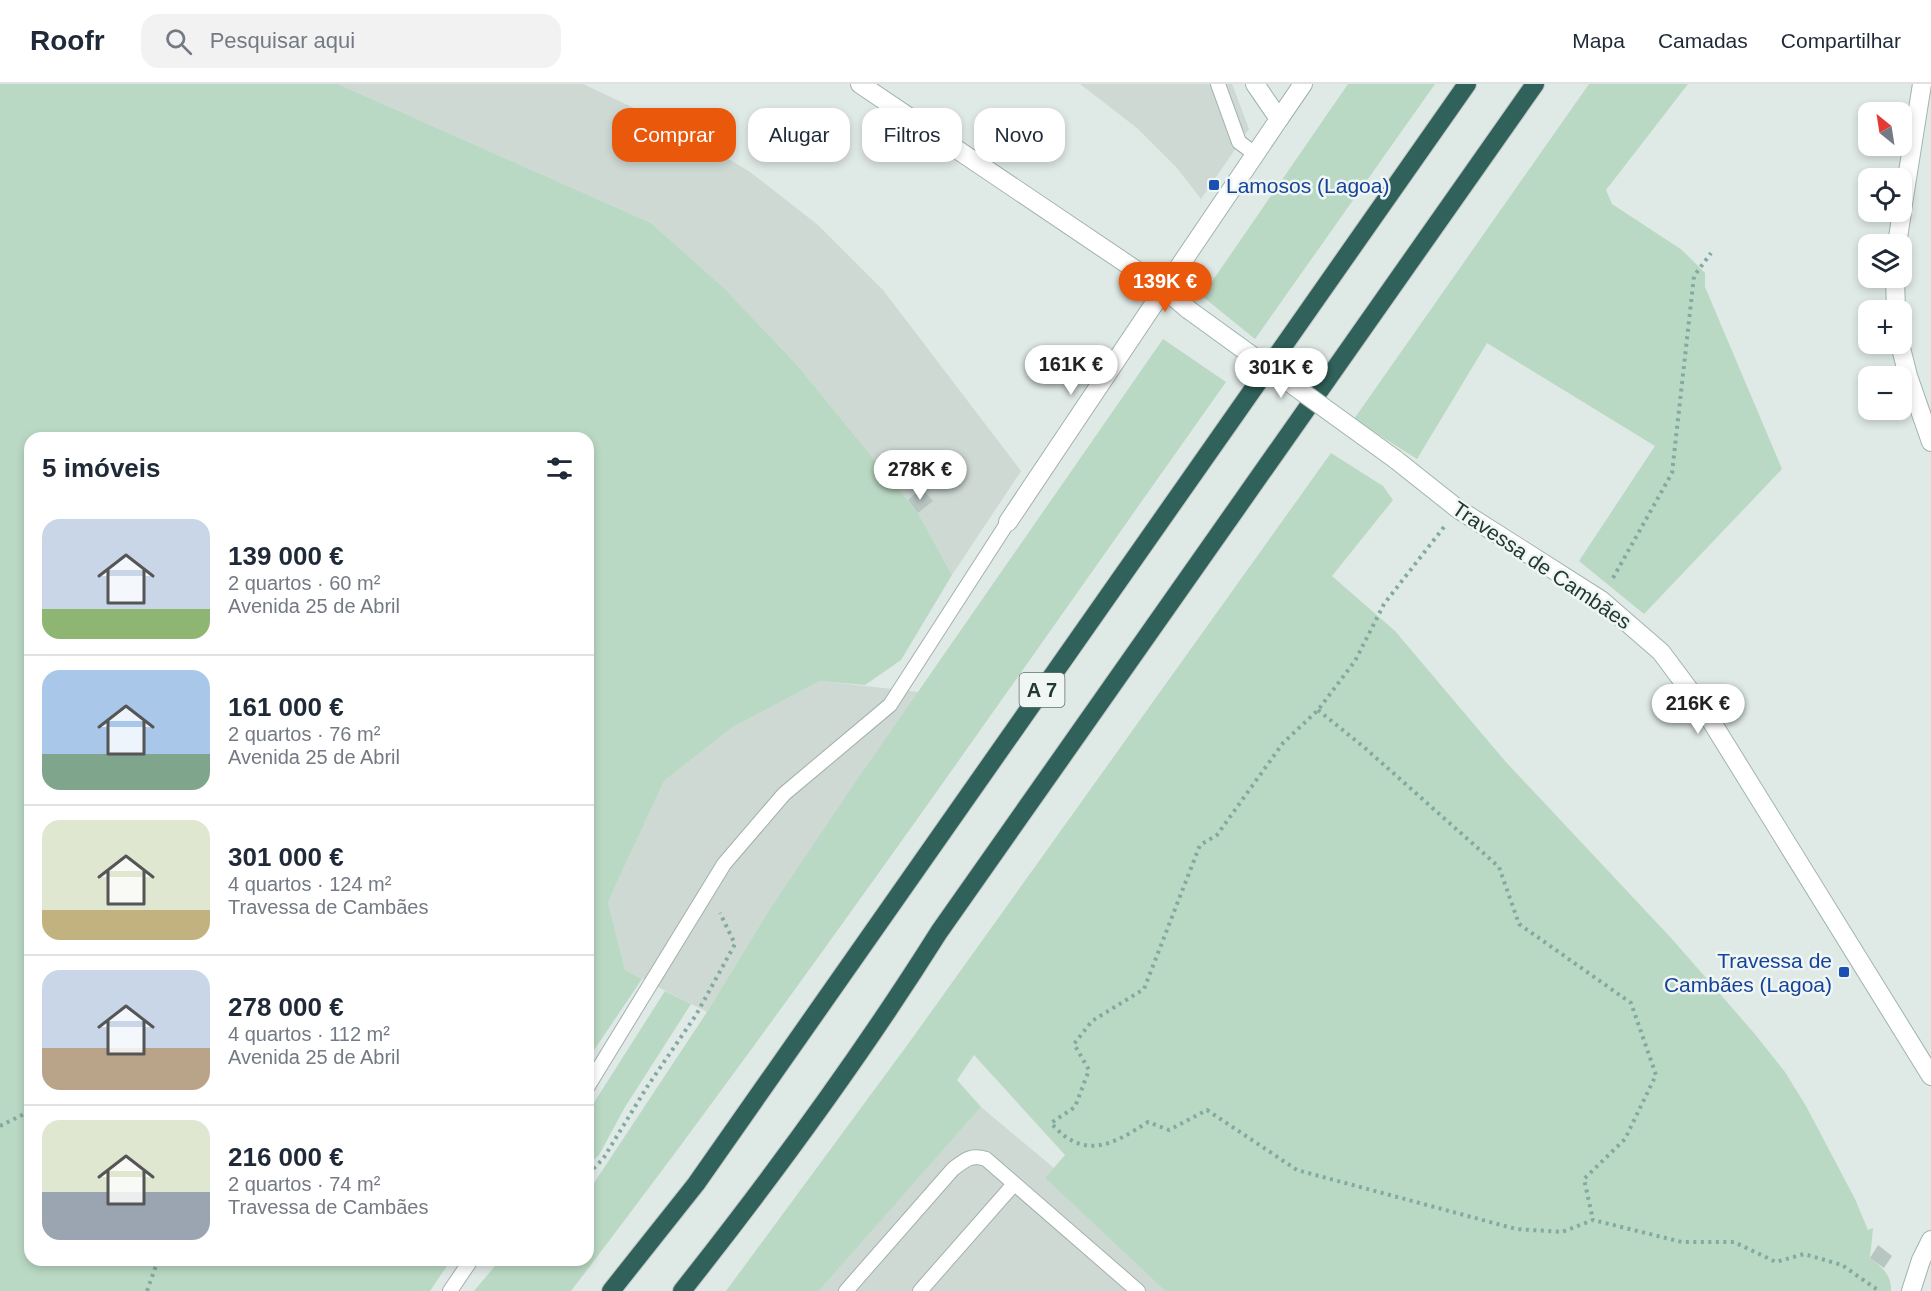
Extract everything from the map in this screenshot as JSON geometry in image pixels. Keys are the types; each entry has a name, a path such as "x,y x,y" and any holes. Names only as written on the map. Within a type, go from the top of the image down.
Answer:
{"highway":[{"name":"A 7","path":"611,1291 696,1184 1467,84"},
{"name":"A 7","path":"682,1291 732,1228 898,998 946,922 1535,84"}],"street":[{"name":"Travessa de Cambães","path":"860,84 1104,246 1395,459 1458,509 1601,600 1661,652 1692,693 1931,1077"},
{"path":"1255,84 1279,119"},
{"path":"1008,522 1303,84"},
{"path":"1909,168 1922,84"},
{"path":"1902,354 1931,442"},
{"path":"1911,1291 1921,1260 1931,1240"}],"lane":[{"path":"1218,84 1239,142 1255,154"},
{"path":"594,1076 724,864 784,794 890,705 1008,522"},
{"path":"846,1291 953,1169 967,1158 976,1156 986,1159 1138,1291"},
{"path":"920,1291 1014,1184"},
{"path":"450,1291 467,1266"}],"path":[{"path":"1601,600 1672,473 1694,276 1711,253"},
{"path":"1458,509 1384,604 1355,662 1318,710 1283,743 1216,835 1200,844 1144,990 1092,1021 1074,1044 1089,1070 1075,1107 1051,1124 1065,1140 1085,1147 1118,1141 1148,1122 1169,1130 1207,1110 1297,1170 1516,1229 1562,1232 1593,1220 1682,1242 1734,1242 1776,1262 1804,1254 1842,1265 1879,1291"},
{"path":"1318,710 1365,748 1498,867 1519,924 1631,1003 1656,1075 1625,1139 1584,1179 1593,1220"},
{"path":"594,1168 603,1160 647,1087 696,1015 735,945 709,890"},
{"path":"0,1126 24,1114"},
{"path":"147,1291 156,1266"}],"shaded area":[{"path":"338,84 583,84 634,108 612,108 612,162 734,162 818,225 883,290 1021,471 952,575 918,513 797,365 723,287 651,223"},
{"path":"1080,84 1232,84 1249,129 1201,199 1177,168 1137,128"},
{"path":"820,681 919,692 766,915 707,1012 625,970 608,902 664,781 733,727"},
{"path":"981,1107 1054,1168 1045,1178 1165,1291 819,1291"}],"green space":[{"path":"0,84 338,84 651,223 723,287 797,365 918,513 952,575 901,660 865,685 820,681 733,727 664,781 608,902 625,970 642,979 594,1050 594,432 24,432 24,1266 447,1266 430,1291 0,1291"},
{"path":"1348,84 1435,84 1255,339 1202,296"},
{"path":"1589,84 1688,84 1606,190 1612,204 1682,250 1705,273 1705,287 1782,469 1644,614 1579,561 1655,446 1487,343 1417,459 1354,419"},
{"path":"1163,339 1226,382 739,1067 594,1260 594,1183 707,1012 766,915 852,787"},
{"path":"1331,453 1383,486 1393,500 1332,576 1395,631 1505,761 1672,939 1785,1072 1806,1106 1855,1199 1868,1230 1873,1228 1870,1258 1888,1276 1891,1291 1165,1291 1045,1178 1065,1155 974,1055 957,1080 981,1107 819,1291 726,1291 911,1040"},
{"path":"665,991 691,1004 625,1107 599,1155 594,1160 594,1103"},
{"path":"495,1266 590,1266 571,1291 474,1291"}],"building":[{"path":"922,488 933,501 918,513 908,500"},
{"path":"1878,1245 1892,1256 1884,1268 1870,1258"}],"place":[{"name":"Lamosos (Lagoa)","path":"1214,185"},
{"name":"Travessa de Cambães (Lagoa)","path":"1844,972"}]}
